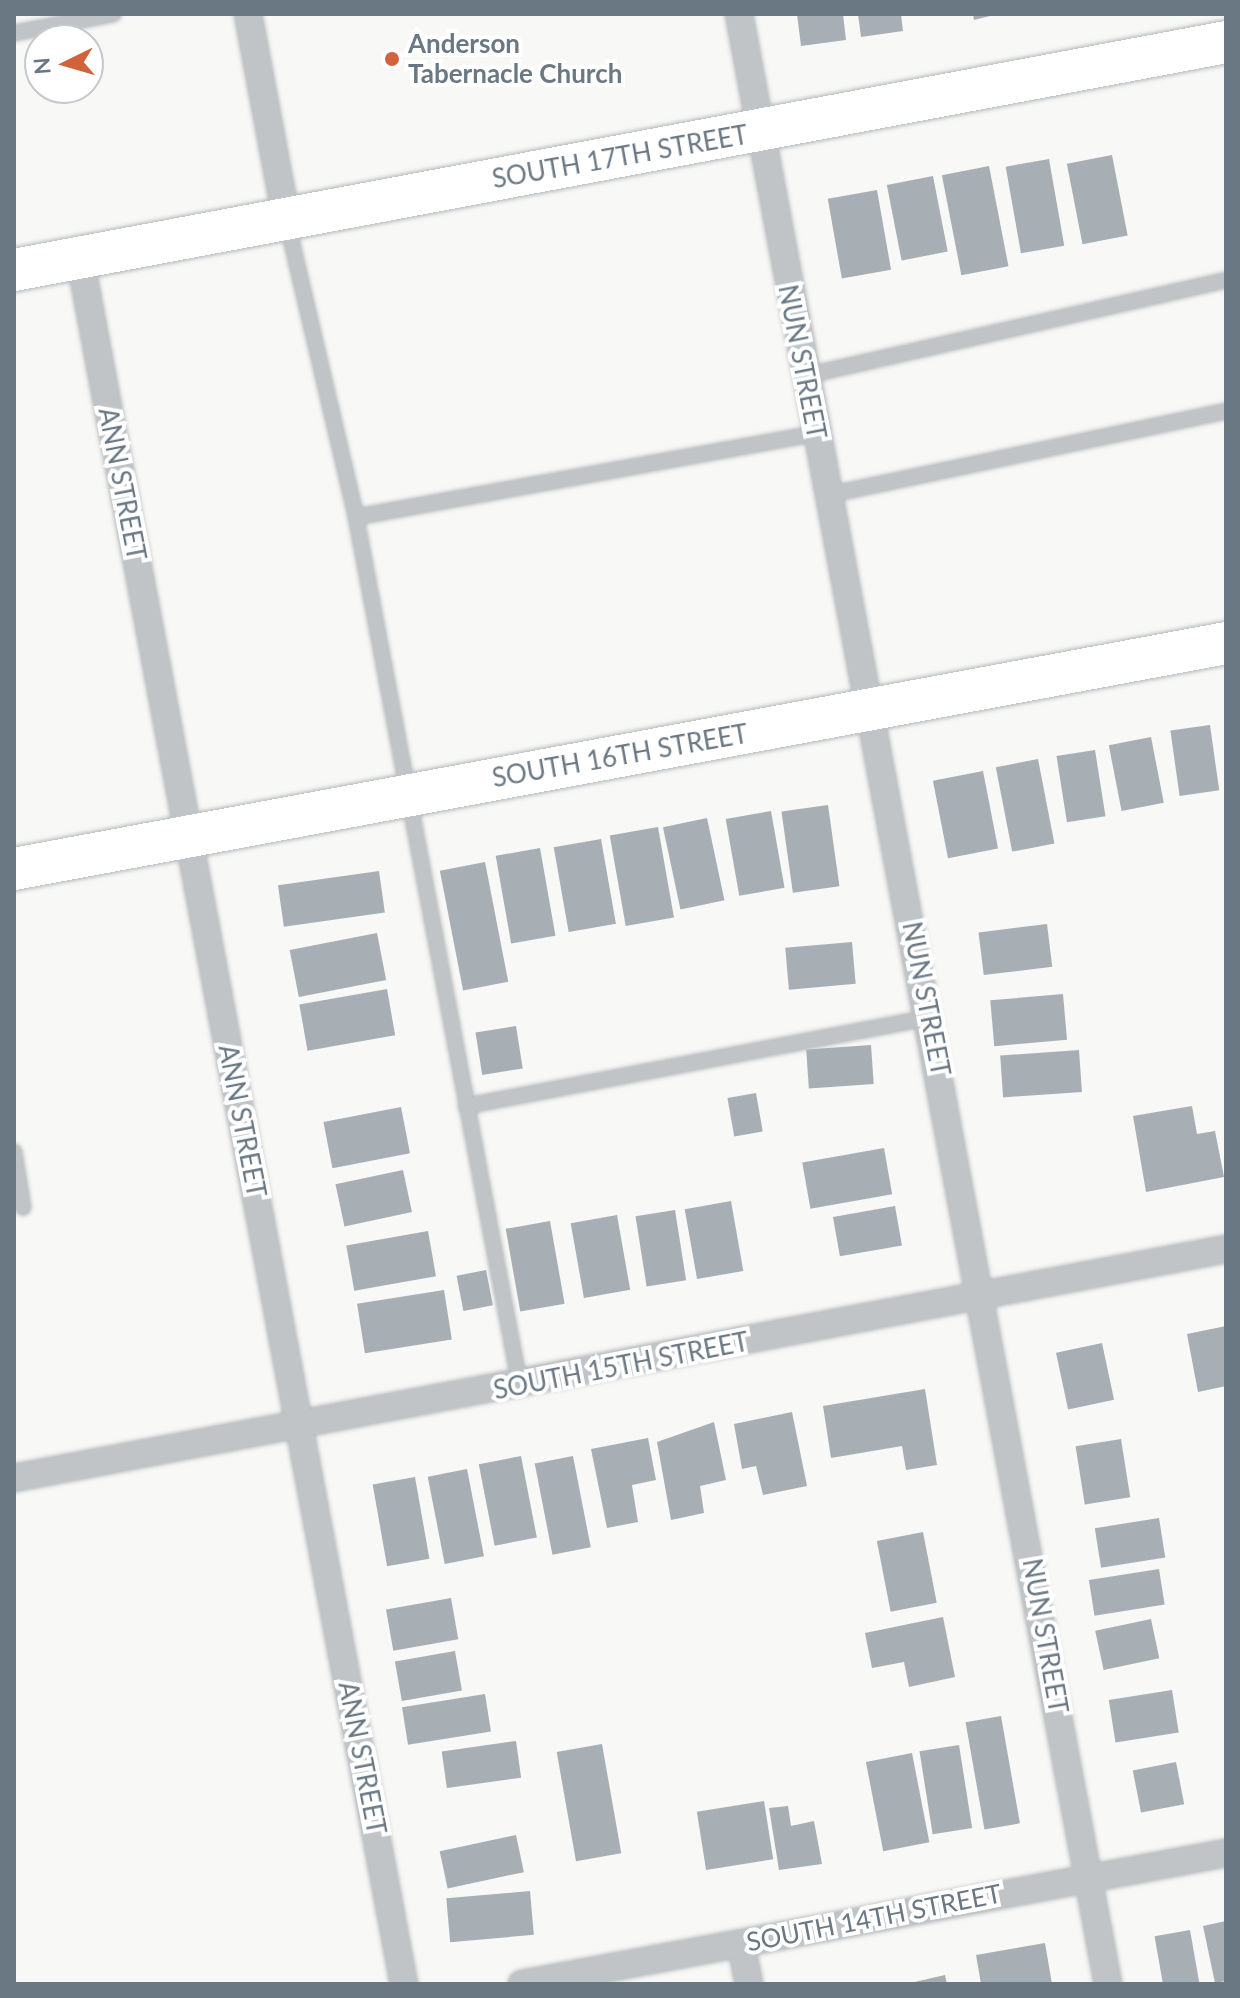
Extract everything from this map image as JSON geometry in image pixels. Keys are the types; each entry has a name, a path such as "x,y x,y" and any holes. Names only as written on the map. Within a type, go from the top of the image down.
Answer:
{"main road":[{"name":"SOUTH 17TH STREET","path":"14,270 1226,42"},
{"name":"SOUTH 16TH STREET","path":"14,869 1226,643"}],"street":[{"path":"248,14 286,217"},
{"name":"NUN STREET","path":"739,14 804,376 984,1295 1108,1984"},
{"name":"ANN STREET","path":"80,258 404,1984"},
{"name":"SOUTH 15TH STREET","path":"14,1478 520,1387 1226,1249"},
{"name":"SOUTH 14TH STREET","path":"522,1984 1226,1853"},
{"path":"741,1944 749,1984"}],"lane":[{"path":"14,33 113,14"},
{"path":"286,217 356,517 520,1387"},
{"path":"804,376 1226,280"},
{"path":"828,495 1226,411"},
{"path":"356,517 816,433"},
{"path":"466,1106 929,1018"},
{"path":"14,1152 23,1207"}],"building":[{"path":"797,14 843,14 846,40 801,46"},
{"path":"858,14 901,14 903,31 861,37"},
{"path":"973,14 994,14 994,15 974,20"},
{"path":"1112,155 1128,235 1082,244 1067,164"},
{"path":"1049,159 1064,246 1021,253 1006,167"},
{"path":"989,166 1008,266 961,275 942,175"},
{"path":"933,176 948,252 902,261 887,185"},
{"path":"877,190 891,270 842,278 828,199"},
{"path":"1210,725 1219,790 1180,796 1170,731"},
{"path":"1151,737 1164,803 1122,811 1109,745"},
{"path":"1095,750 1105,816 1067,822 1056,756"},
{"path":"1038,759 1054,843 1012,852 996,767"},
{"path":"983,771 998,849 948,858 933,781"},
{"path":"828,805 839,886 793,893 781,812"},
{"path":"771,811 785,888 739,896 726,819"},
{"path":"707,818 724,900 680,910 663,827"},
{"path":"658,827 674,918 626,926 610,836"},
{"path":"601,839 616,924 569,932 554,847"},
{"path":"540,848 555,936 511,943 496,856"},
{"path":"485,862 508,982 463,991 440,871"},
{"path":"379,871 385,913 284,927 278,885"},
{"path":"1047,924 1052,967 984,975 979,932"},
{"path":"377,933 386,980 299,997 290,950"},
{"path":"852,942 856,984 789,990 785,948"},
{"path":"387,989 395,1035 308,1051 299,1004"},
{"path":"1063,994 1067,1040 994,1046 990,1000"},
{"path":"516,1026 523,1068 482,1075 476,1032"},
{"path":"871,1045 874,1084 809,1088 806,1050"},
{"path":"1079,1050 1082,1092 1003,1097 1000,1056"},
{"path":"756,1093 763,1131 734,1136 727,1098"},
{"path":"1192,1106 1197,1134 1215,1131 1224,1177 1146,1192 1133,1116"},
{"path":"401,1107 410,1153 332,1168 323,1122"},
{"path":"884,1148 892,1194 810,1209 802,1162"},
{"path":"403,1170 412,1212 344,1226 336,1184"},
{"path":"731,1201 743,1271 697,1279 685,1209"},
{"path":"895,1206 902,1245 840,1256 833,1217"},
{"path":"675,1210 686,1280 647,1286 635,1216"},
{"path":"617,1215 630,1290 584,1298 571,1223"},
{"path":"550,1221 565,1304 520,1312 506,1229"},
{"path":"428,1231 436,1276 354,1291 346,1245"},
{"path":"486,1270 493,1305 463,1311 457,1276"},
{"path":"444,1290 452,1339 365,1353 357,1304"},
{"path":"1226,1326 1226,1386 1198,1392 1187,1334"},
{"path":"1102,1343 1114,1400 1068,1410 1056,1353"},
{"path":"925,1389 937,1465 906,1470 902,1446 831,1458 823,1406"},
{"path":"792,1412 807,1486 763,1495 756,1466 742,1469 734,1424"},
{"path":"714,1422 726,1480 700,1486 704,1513 671,1520 657,1442"},
{"path":"648,1438 656,1480 632,1485 638,1522 607,1528 591,1449"},
{"path":"1121,1439 1130,1497 1085,1504 1076,1446"},
{"path":"521,1456 537,1537 495,1546 479,1464"},
{"path":"573,1456 591,1547 552,1555 535,1463"},
{"path":"467,1469 484,1556 445,1564 428,1477"},
{"path":"415,1477 429,1559 387,1566 373,1484"},
{"path":"1159,1518 1165,1558 1101,1568 1095,1528"},
{"path":"923,1532 937,1603 891,1612 877,1541"},
{"path":"1159,1569 1165,1605 1095,1616 1089,1580"},
{"path":"451,1598 458,1639 393,1651 386,1609"},
{"path":"943,1617 955,1677 909,1687 904,1662 872,1668 865,1633"},
{"path":"1151,1619 1159,1658 1104,1670 1095,1631"},
{"path":"455,1651 462,1690 402,1701 395,1662"},
{"path":"1172,1690 1179,1732 1116,1742 1109,1700"},
{"path":"485,1694 491,1732 408,1745 402,1707"},
{"path":"1001,1716 1020,1823 984,1830 966,1722"},
{"path":"516,1741 521,1778 447,1788 442,1751"},
{"path":"602,1744 621,1853 576,1861 557,1752"},
{"path":"959,1745 972,1828 933,1834 919,1751"},
{"path":"912,1753 929,1842 883,1851 866,1762"},
{"path":"1176,1762 1184,1804 1141,1813 1133,1770"},
{"path":"764,1801 773,1859 706,1870 697,1812"},
{"path":"788,1806 791,1826 814,1821 822,1864 779,1870 769,1808"},
{"path":"516,1835 524,1872 448,1888 440,1851"},
{"path":"530,1891 534,1935 450,1942 446,1898"},
{"path":"1226,1921 1226,1981 1215,1983 1203,1926"},
{"path":"1190,1930 1200,1984 1163,1984 1155,1936"},
{"path":"1045,1943 1052,1984 981,1984 976,1955"},
{"path":"945,1975 947,1984 910,1984 910,1983"}],"place":[{"name":"Anderson Tabernacle Church","path":"392,59"}]}
